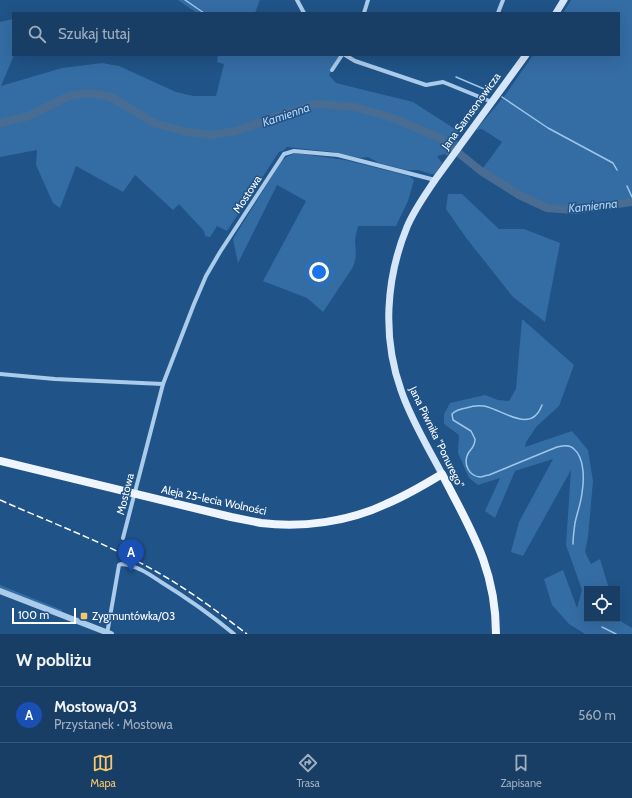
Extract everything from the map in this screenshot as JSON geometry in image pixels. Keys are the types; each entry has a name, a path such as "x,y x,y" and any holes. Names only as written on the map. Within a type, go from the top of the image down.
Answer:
{"main road":[{"path":"557,12 564,0"},
{"name":"Jana Samsonowicza","path":"435,180 525,56"},
{"name":"Jana Piwnika \"Ponurego\"","path":"435,180 408,226 394,267 389,323 391,351 400,389 412,418 482,554 493,594 496,634"},
{"name":"Aleja 25-lecia Wolności","path":"0,461 231,517 261,523 295,524 316,523 354,515 385,505 442,474"}],"street":[{"path":"297,0 303,12"},
{"path":"364,12 368,0"},
{"path":"498,12 503,0"},
{"path":"332,70 342,56"},
{"path":"345,56 355,61 426,84 443,82 452,84 492,102"},
{"name":"Mostowa","path":"123,538 163,384 188,318 213,264 284,154 294,151 338,155 435,180"},
{"path":"0,374 163,384"},
{"path":"0,591 108,634 119,565 126,564 140,569 170,587 202,608 234,634"}],"shaded area":[{"path":"178,0 260,0 255,12 196,12"},
{"path":"571,0 632,0 632,202 574,210 547,208 519,195 481,171 502,142 482,129 476,130 506,94 532,56 620,56 620,12 564,12"},
{"path":"12,19 12,56 14,56 1,86 62,68 102,63 119,66 176,92 193,96 216,96 224,64 217,62 218,56 341,56 329,75 336,83 413,102 458,131 453,138 458,142 447,156 445,154 437,156 442,163 435,174 418,170 406,170 379,163 368,157 360,158 333,152 287,147 283,151 279,152 227,231 217,226 210,237 205,236 204,231 179,204 173,210 135,175 123,192 76,166 60,208 53,203 36,165 37,150 0,157 0,22"},
{"path":"296,153 345,160 409,176 414,180 408,201 396,226 358,226 355,240 356,257 353,267 323,312 307,298 263,281 306,201 277,185 238,263 233,239 281,162 286,157"},
{"path":"448,194 462,194 499,229 524,229 560,243 545,322 513,297 467,239 446,209"},
{"path":"522,319 574,365 559,406 537,426 526,442 525,447 572,431 588,450 593,481 588,537 585,552 591,564 600,559 608,586 584,586 584,622 620,621 632,628 632,634 585,634 569,624 552,605 544,579 563,570 577,608 582,590 566,545 571,470 523,556 511,552 519,522 553,459 515,471 495,518 485,511 500,478 478,485 469,478 458,453 459,435 444,424 444,414 450,403 485,395 498,400 509,401 516,389"},
{"path":"0,585 62,610 62,612 0,588"}],"waterway":[{"path":"185,0 203,12"},
{"path":"456,77 489,91"},
{"name":"Kamienna","path":"0,123 29,116 69,96 90,93 111,97 154,123 183,131 211,135 237,131 289,112 317,104 355,107 393,118 440,138 481,171 519,195 547,208 574,210 632,202"},
{"path":"502,97 548,128 613,163 617,170"},
{"path":"627,186 632,197"},
{"path":"542,405 537,414 524,420 484,406 472,406 460,409 452,414 453,420 471,431 475,439 474,445 467,456 466,463 468,470 476,476 481,477 489,475 557,447 572,447 578,453 583,470 583,488 575,523 573,544"},
{"path":"602,627 616,634"}],"railway":[{"path":"0,500 100,543 138,562 192,594 247,634"}],"place":[{"name":"Mostowa/03","path":"131,572"},
{"name":"Zygmuntówka/03","path":"84,616"}]}
